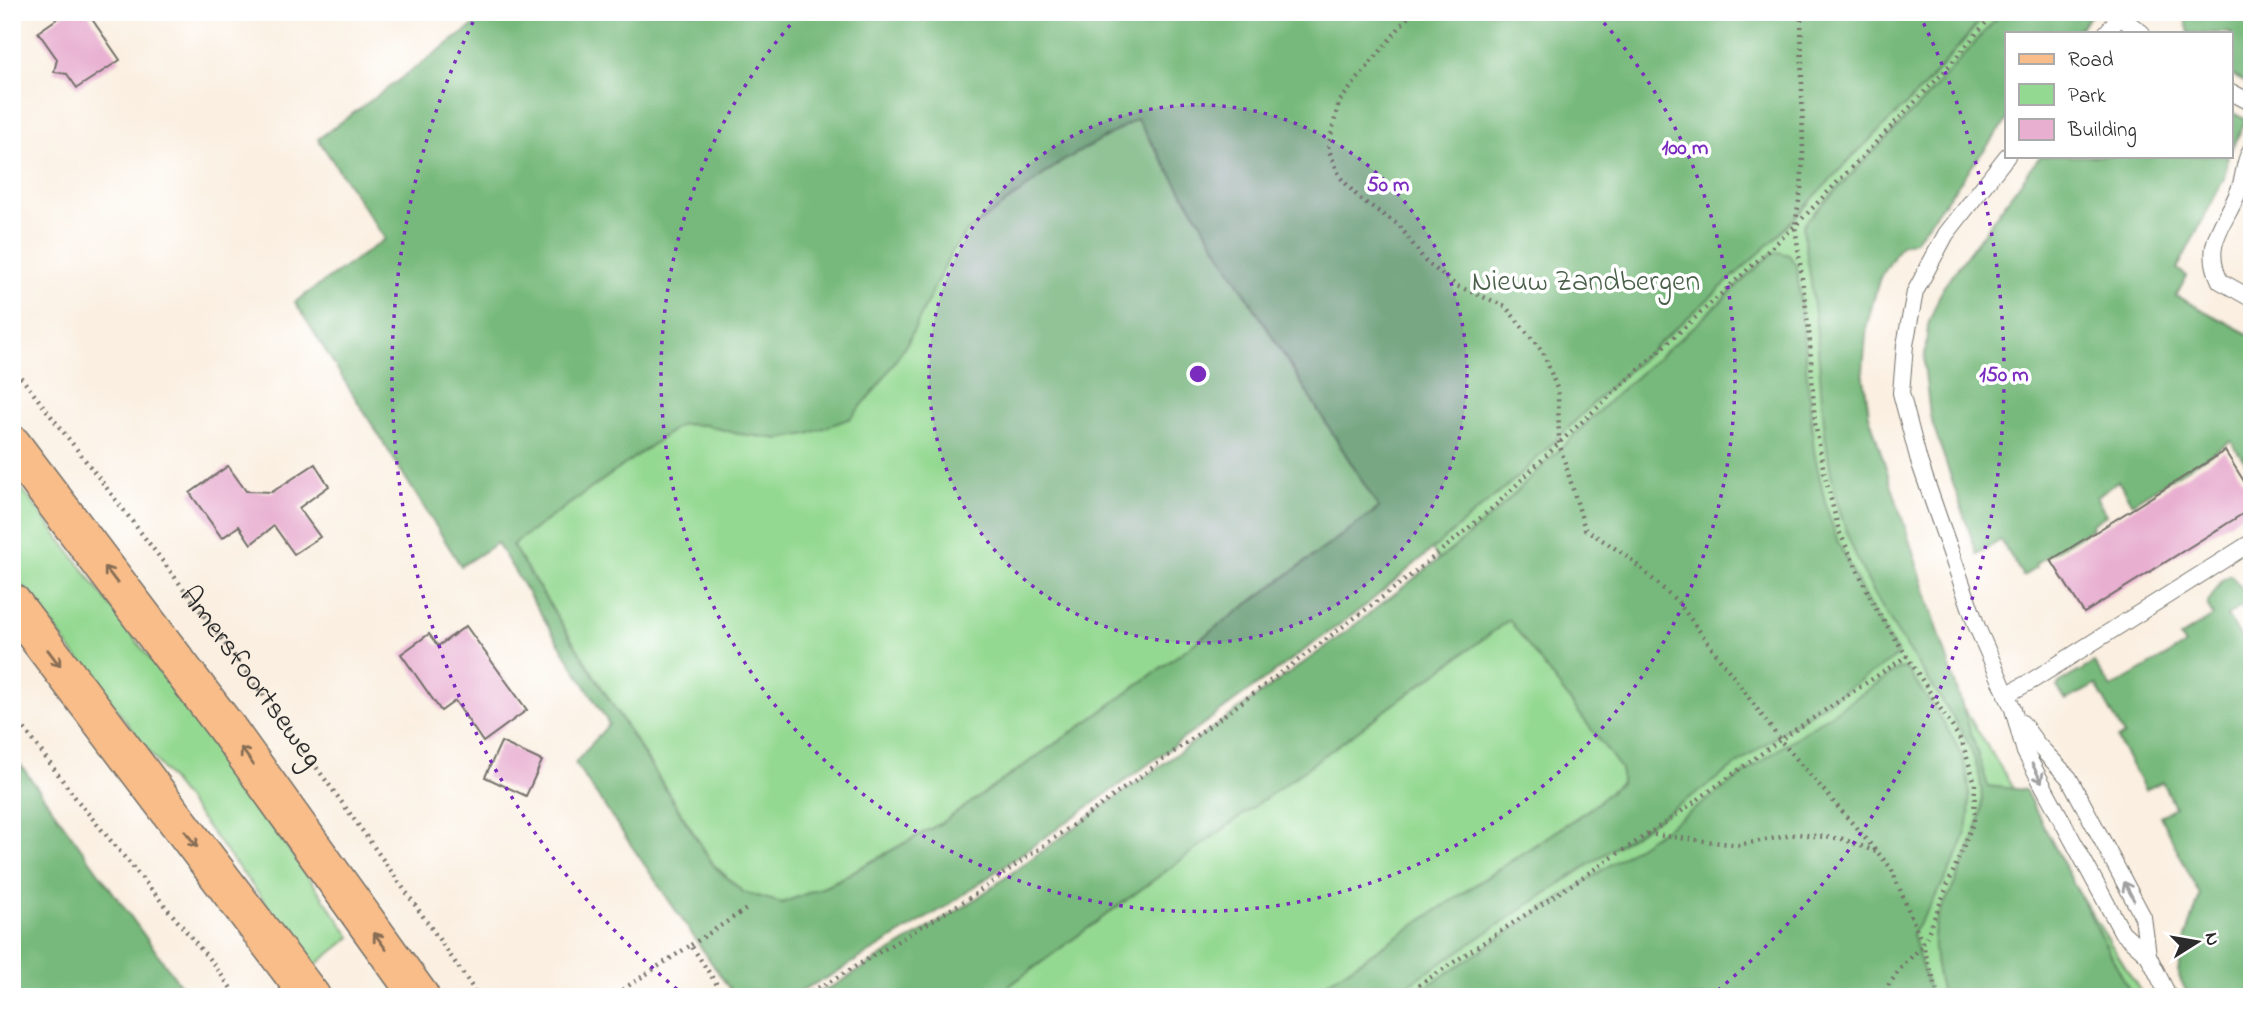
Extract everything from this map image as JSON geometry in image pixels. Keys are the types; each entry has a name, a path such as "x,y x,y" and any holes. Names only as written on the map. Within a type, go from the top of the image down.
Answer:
{"main road":[{"name":"Amersfoortseweg","path":"12,445 228,730 420,997"},
{"path":"12,603 311,997"}],"lane":[{"path":"2107,32 2122,15 2141,32"},
{"path":"2232,93 2252,103"},
{"path":"2252,148 2243,169 2241,184 2213,245 2211,259 2220,281 2252,299"},
{"path":"2005,158 1945,234 1915,292 1905,345 1901,393 1919,461 1941,526 1977,627 2010,702 2025,752 2122,932 2148,955"},
{"path":"2010,702 2033,680 2252,542"},
{"path":"2010,702 2037,744 2069,778 2143,917 2148,955 2169,997"}],"path":[{"path":"1412,12 1339,102 1328,148 1340,177 1360,199 1399,225 1425,261 1457,286 1505,306 1543,352 1558,391 1559,443 1585,529 1628,556 1678,602 1780,740 1828,798 1880,853 1891,869 1923,945 1939,997"},
{"path":"1801,12 1803,156 1795,226 1809,330 1815,424 1824,472 1839,531 1875,607 1962,742 1975,783 1974,821 1923,945 1901,968 1880,997"},
{"path":"799,997 839,977 971,897 1119,793 1400,584 1497,504 1559,443 1795,226 1942,74 1995,12"},
{"name":"Amersfoortseweg","path":"12,366 137,526 363,831 479,997"},
{"path":"1401,997 1675,816 1780,740 1907,656"},
{"path":"12,712 77,800 215,965 237,997"},
{"path":"1646,834 1738,845 1798,834 1843,839 1880,853"},
{"path":"611,997 748,908"},
{"path":"691,945 725,997"}],"green space":[{"path":"492,12 1988,12 1924,87 1845,164 1774,240 1607,390 1520,475 1365,606 1139,771 950,904 830,976 788,997 735,997 575,763 609,724 497,543 461,566 295,302 385,239 318,139","holes":["1137,119 1379,508 1098,714 943,822 827,886 782,903 743,892 713,865 512,545 681,424 705,425 739,434 780,439 808,434 851,418 877,388 908,342 952,251 967,232 1058,164"]},
{"name":"Nieuw Zandbergen","path":"1100,12 2067,12 2005,32 2005,36 1899,219 1851,340 1864,436 1934,661 2144,997 1359,997 1592,807 1306,997 994,997 1486,636"},
{"path":"2002,12 2094,12 2077,32 2005,32 2005,123 1915,241 1901,245 1879,280 1867,324 1863,370 1869,415 1988,786 2025,790 2133,997 1943,997 1935,960 1934,932 1939,914 1977,832 1981,815 1980,779 1965,737 1873,591 1860,566 1840,512 1825,433 1815,312 1803,229 1805,222 1926,98"},
{"path":"2183,12 2252,12 2252,86 2232,76 2232,32 2189,32"},
{"path":"2232,113 2246,120 2232,148"},
{"path":"1137,119 1379,508 1098,714 943,822 827,886 782,903 743,892 714,865 512,545 681,424 705,425 739,434 931,292 952,251 967,232 1058,164"},
{"path":"2039,158 2228,158 2224,179 2177,269 2187,276 2176,296 2252,336 2252,473 2231,441 2132,503 2118,481 2096,497 2106,515 2091,525 2092,528 2035,564 2037,567 2023,576 2001,540 1977,554 1930,416 1924,364 1928,325 1942,289"},
{"path":"1777,252 1789,255 1797,267 1814,451 1826,507 1838,542 1865,598 1897,653 1896,657 1390,997 1306,997 1590,809 1621,782 1621,769 1509,620 994,997 808,997 835,985 970,903 1338,638 1496,512 1615,395 1698,323 1771,254"},
{"path":"12,476 184,705 351,937 314,966 12,573"},
{"path":"2231,575 2251,600 2227,616 2252,653 2252,997 2189,997 2178,974 2180,956 2200,895 2160,816 2175,807 2162,782 2145,790 2117,739 2124,735 2096,685 2066,700 2057,687 2059,683 2094,663 2111,688 2185,645 2180,637 2213,616 2207,604 2222,580"},
{"path":"1904,668 1934,708 1956,744 1967,773 1970,803 1965,835 1953,864 1912,934 1931,997 1411,997 1699,806 1783,746"},
{"path":"12,753 189,997 12,997"}],"building":[{"path":"67,12 87,12 120,60 77,88 67,74 54,72 57,59 38,32"},
{"path":"2225,451 2252,494 2252,508 2084,613 2051,560"},
{"path":"315,464 329,486 299,508 320,537 294,554 274,526 251,544 239,526 222,538 190,493 228,466 246,491 272,492"},
{"path":"466,626 527,710 483,742 455,701 441,711 401,654 429,634 438,646"},
{"path":"501,742 542,761 526,796 485,777"}]}
